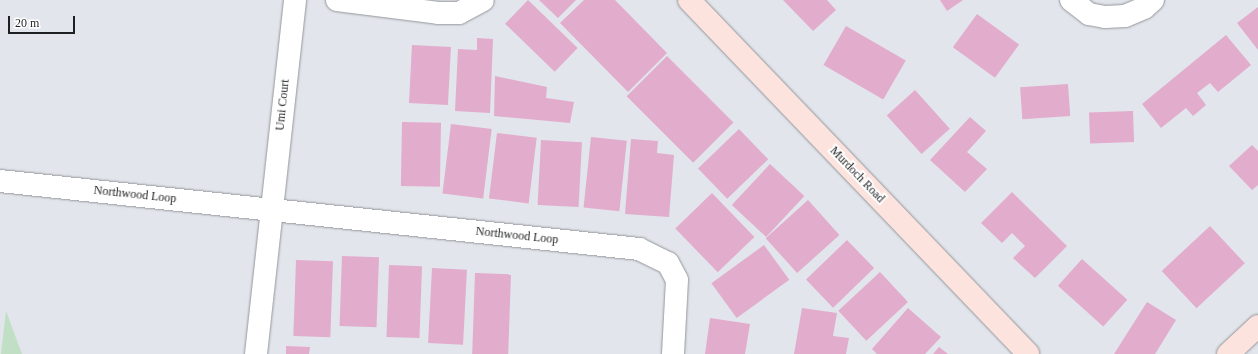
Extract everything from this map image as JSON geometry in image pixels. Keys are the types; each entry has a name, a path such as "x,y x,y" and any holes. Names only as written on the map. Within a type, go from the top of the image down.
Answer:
{"main road":[{"name":"Murdoch Road","path":"689,0 1028,353"},
{"path":"1228,354 1256,331"}],"street":[{"name":"Umi Court","path":"271,211 295,0"},
{"path":"338,0 438,13 459,13 483,0"},
{"path":"1071,0 1089,14 1105,17 1125,16 1144,8 1152,0"},
{"name":"Northwood Loop","path":"0,180 271,211 639,249 668,263 677,280 673,354"},
{"path":"256,354 271,211"}],"green space":[{"path":"6,311 22,354 1,354"}],"building":[{"path":"528,0 578,48 555,72 505,24"},
{"path":"539,0 576,0 558,18"},
{"path":"584,0 615,0 667,53 628,92 560,23"},
{"path":"783,0 827,0 836,10 813,31"},
{"path":"940,0 963,0 947,11"},
{"path":"1258,7 1258,50 1237,23"},
{"path":"977,14 1019,45 995,78 953,47"},
{"path":"846,26 906,60 883,99 824,65"},
{"path":"1226,35 1251,65 1218,92 1210,83 1197,93 1206,105 1193,116 1186,108 1161,128 1142,104"},
{"path":"477,38 493,39 490,113 455,111 458,49 477,50"},
{"path":"412,45 451,47 448,105 409,103"},
{"path":"667,56 733,122 693,163 627,96"},
{"path":"495,76 547,87 546,98 574,102 570,123 494,116"},
{"path":"1068,84 1070,116 1022,119 1020,87"},
{"path":"915,90 950,129 922,154 887,115"},
{"path":"1133,111 1134,142 1090,144 1089,113"},
{"path":"970,117 986,131 967,152 987,169 965,192 930,160"},
{"path":"402,122 441,123 440,187 401,186"},
{"path":"451,124 492,129 483,198 442,193"},
{"path":"739,129 768,159 727,199 698,169"},
{"path":"497,133 537,138 529,203 489,199"},
{"path":"591,137 627,141 619,211 584,208"},
{"path":"631,139 658,141 657,153 674,155 669,217 625,214"},
{"path":"541,140 582,142 579,207 538,205"},
{"path":"1252,145 1258,151 1258,185 1252,190 1229,166"},
{"path":"770,164 804,196 766,237 732,205"},
{"path":"1012,192 1067,246 1035,278 1013,258 1025,246 1012,233 1002,243 981,223"},
{"path":"712,193 754,237 718,272 675,228"},
{"path":"808,200 839,235 797,273 766,238"},
{"path":"1210,226 1245,263 1197,308 1162,271"},
{"path":"847,240 874,268 833,308 806,280"},
{"path":"764,245 789,280 737,318 711,283"},
{"path":"342,256 379,257 377,327 340,326"},
{"path":"1082,259 1127,300 1103,327 1058,286"},
{"path":"296,260 333,261 330,337 293,336"},
{"path":"389,265 422,266 419,338 386,337"},
{"path":"432,268 467,270 463,345 428,343"},
{"path":"880,272 908,302 866,341 838,311"},
{"path":"475,273 511,274 508,354 472,354"},
{"path":"1147,302 1176,320 1155,354 1114,354"},
{"path":"802,308 837,313 833,336 849,338 846,354 794,354"},
{"path":"908,308 941,337 925,354 877,354 872,349"},
{"path":"710,318 750,324 745,354 705,354"},
{"path":"286,346 310,347 309,354 286,354"},
{"path":"939,347 948,354 933,354"}]}
